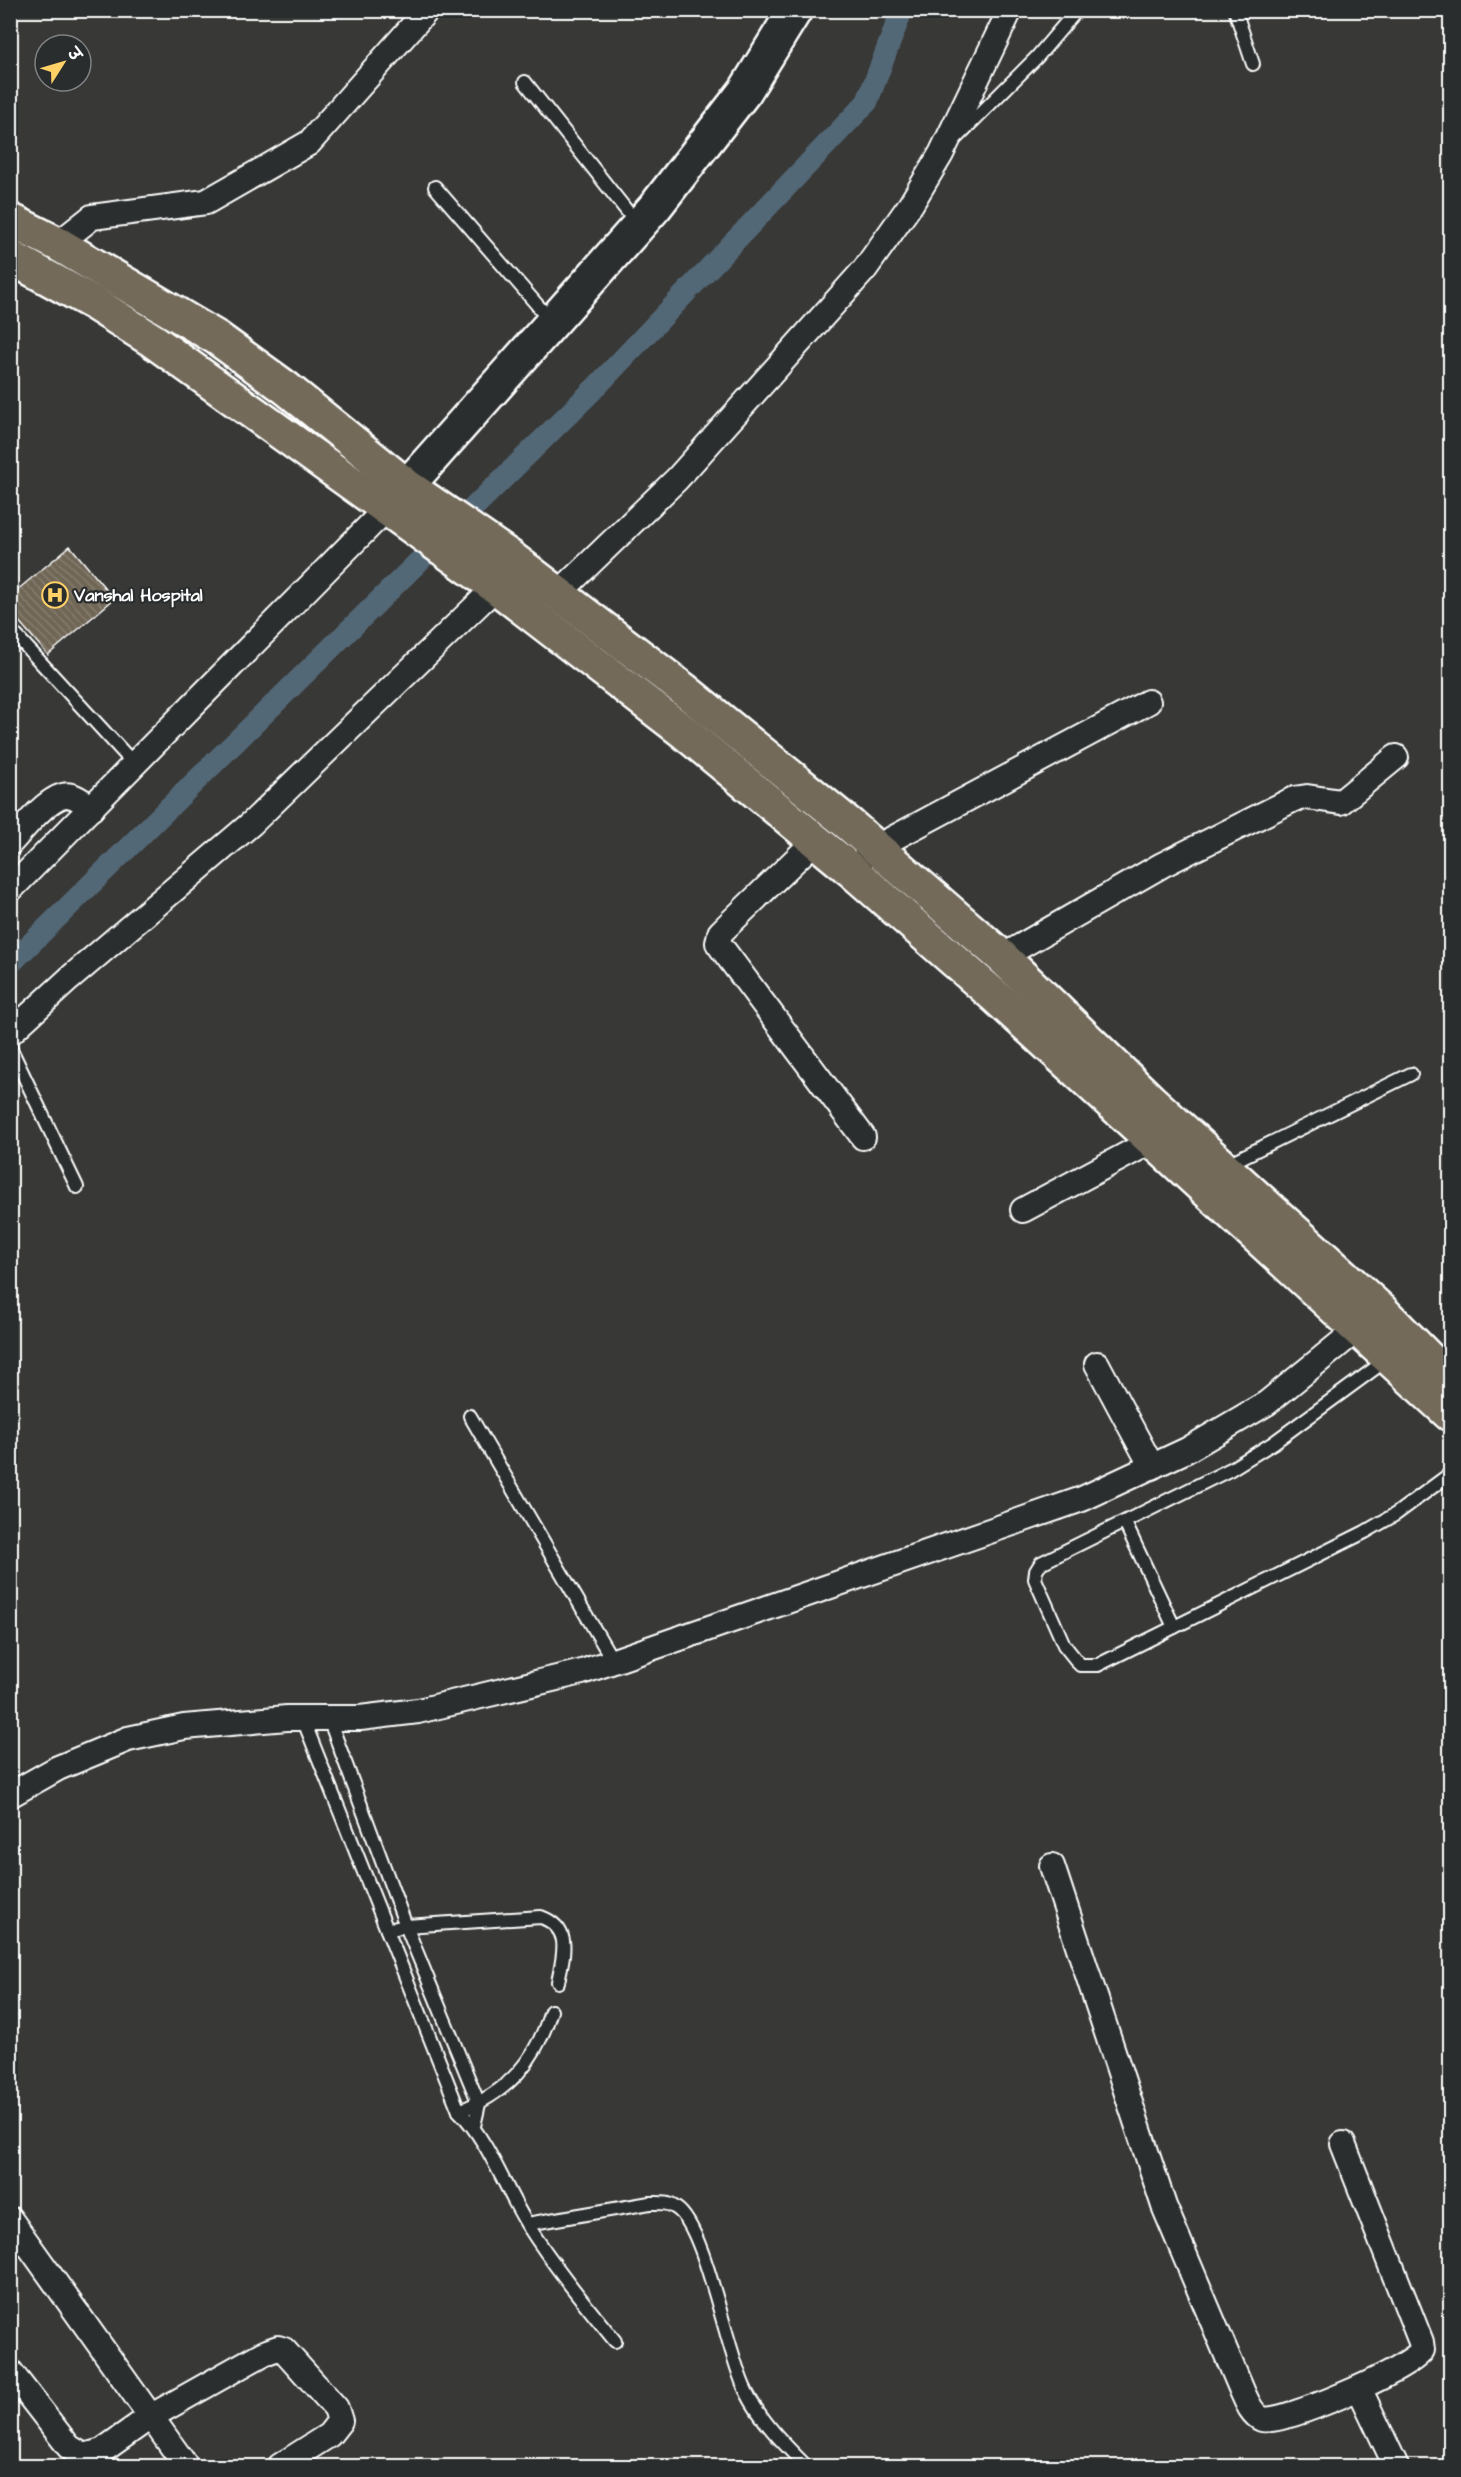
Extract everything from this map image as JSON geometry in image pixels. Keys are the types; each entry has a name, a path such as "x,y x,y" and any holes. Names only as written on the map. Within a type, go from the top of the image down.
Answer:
{"main road":[{"path":"10,219 58,244 217,338 286,388 493,585 684,732 815,840 996,997 1152,1141 1370,1319 1450,1380"},
{"path":"10,257 92,302 410,506 510,558 683,689 1002,957 1223,1167 1370,1319 1390,1357 1450,1414"}],"street":[{"path":"58,244 92,217 206,202 309,143 427,10"},
{"path":"10,890 135,765 410,506 554,323 638,226 745,91 795,10"},
{"path":"558,594 677,479 818,325 865,269 911,204 941,154 1010,10"},
{"path":"10,1034 69,979 252,823 493,585"},
{"path":"851,870 875,848 1148,702"},
{"path":"1002,957 1162,865 1294,799 1307,796 1341,802 1396,757"},
{"path":"10,843 46,806 60,796 72,796 92,807"},
{"path":"815,840 728,924 720,933 718,943 863,1137"},
{"path":"1023,1210 1152,1141"},
{"path":"10,1795 58,1768 128,1739 184,1727 329,1719 418,1711 582,1672 1082,1499 1187,1450 1267,1403 1370,1319"},
{"path":"1097,1364 1152,1467"},
{"path":"1053,1866 1164,2206 1250,2407 1262,2419 1280,2419 1359,2388 1405,2366 1422,2350 1421,2342 1343,2144"},
{"path":"10,2219 186,2466"},
{"path":"10,2371 69,2448 84,2456 102,2451 150,2417 272,2349 284,2350 336,2408 340,2421 329,2435 280,2466"},
{"path":"1359,2388 1396,2466"}],"lane":[{"path":"941,154 1037,57 1077,10"},
{"path":"1235,10 1253,64"},
{"path":"525,82 638,226"},
{"path":"435,187 554,323"},
{"path":"10,629 135,765"},
{"path":"10,1047 76,1187"},
{"path":"1223,1167 1411,1074"},
{"path":"1390,1357 1257,1454 1193,1491 1049,1558 1036,1570 1035,1580 1064,1645 1072,1658 1087,1667 1098,1665 1365,1532 1396,1514 1450,1474"},
{"path":"470,1416 613,1661"},
{"path":"1125,1523 1174,1628"},
{"path":"303,1719 459,2110 474,2126 527,2224 562,2276 615,2341"},
{"path":"329,1719 406,1926 478,2104 474,2126"},
{"path":"387,1930 406,1926 541,1917 557,1926 563,1935 565,1944 558,1982"},
{"path":"459,2110 478,2104 515,2076 536,2053 552,2010"},
{"path":"527,2224 650,2203 666,2203 681,2212 694,2229 735,2365 746,2392 767,2423 806,2466"}],"building":[{"path":"70,546 114,599 48,655 10,611 10,596"}],"waterway":[{"path":"10,964 597,386 867,102 902,10"}],"place":[{"name":"Vanshal Hospital","path":"55,595"}]}
